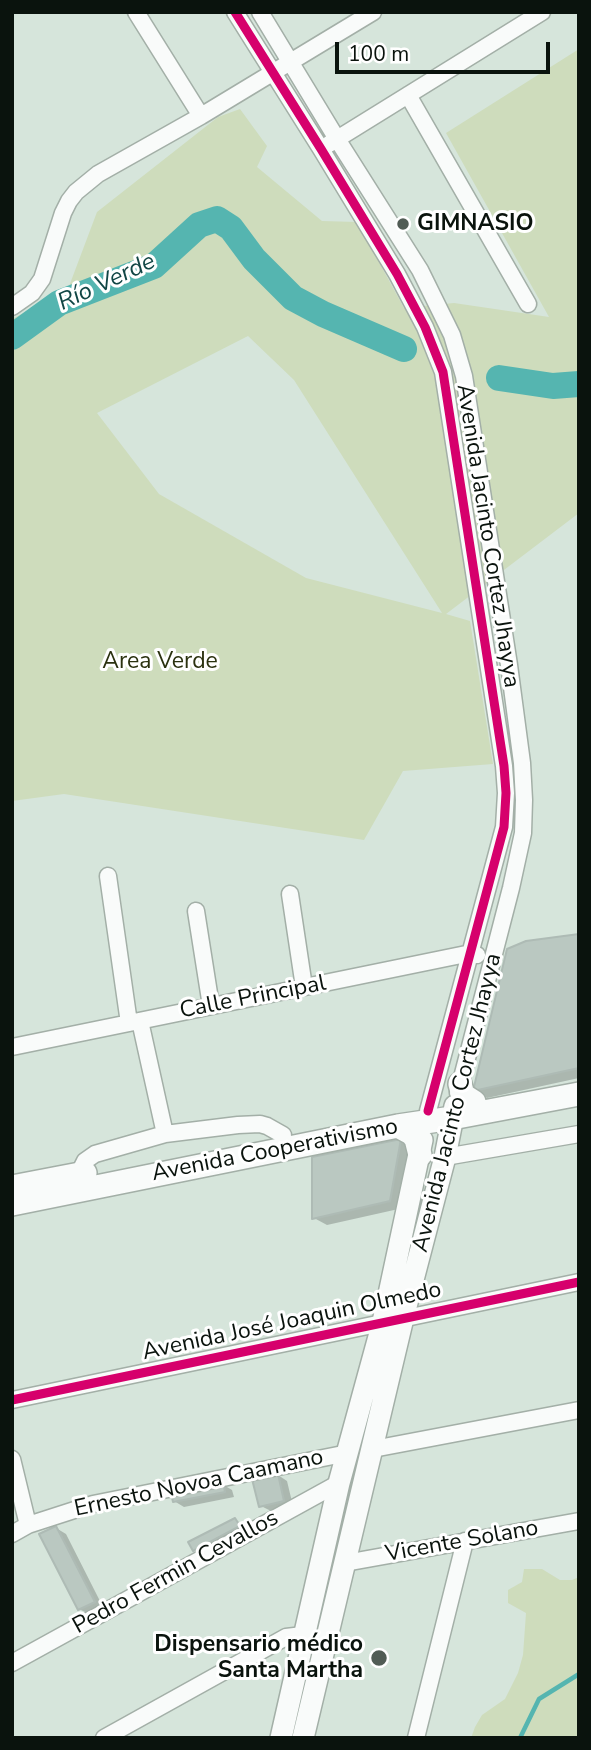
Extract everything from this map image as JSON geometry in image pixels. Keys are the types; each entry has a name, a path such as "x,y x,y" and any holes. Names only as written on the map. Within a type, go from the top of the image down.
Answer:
{"highway":[{"name":"Avenida Cooperativismo","path":"12,1204 398,1126 460,1102 579,1079"},
{"name":"Avenida Cooperativismo","path":"460,1102 579,1094"},
{"name":"Avenida Cooperativismo","path":"12,1187 283,1135 427,1116"},
{"path":"398,1126 416,1139 420,1155"}],"main road":[{"name":"Avenida Jacinto Cortez Jhayya","path":"281,1738 339,1483 445,1157 460,1102"},
{"name":"Avenida Jacinto Cortez Jhayya","path":"303,1738 373,1449 427,1116"}],"street":[{"path":"136,12 201,116"},
{"name":"Avenida Jacinto Cortez Jhayya","path":"235,12 397,274 425,327 443,372 506,793 504,827 427,1116"},
{"name":"Avenida Jacinto Cortez Jhayya","path":"260,12 420,270 452,335 464,376 509,665 524,800 523,833 460,1102"},
{"path":"12,307 32,293 42,279 69,201 98,174 201,116 373,12"},
{"path":"321,149 542,12"},
{"path":"408,95 528,304"},
{"path":"108,876 134,1022 165,1134"},
{"path":"290,894 304,987"},
{"path":"196,911 211,1006"},
{"name":"Calle Principal","path":"12,1047 471,953 494,958"},
{"path":"75,1175 85,1161 95,1154 165,1134 260,1124 283,1135"},
{"path":"445,1157 579,1134"},
{"name":"Avenida José Joaquin Olmedo","path":"12,1400 579,1282"},
{"path":"373,1449 579,1410"},
{"name":"Ernesto Novoa Caamano","path":"12,1534 29,1525 102,1502 348,1453"},
{"path":"12,1459 29,1525"},
{"name":"Pedro Fermin Cevallos","path":"12,1663 339,1483"},
{"name":"Vicente Solano","path":"345,1563 579,1521"},
{"path":"416,1738 465,1541"},
{"path":"104,1738 286,1637 303,1634"}],"green space":[{"name":"Area Verde","path":"579,49 579,513 446,614 470,621 493,764 403,771 364,840 64,794 12,801 12,319 68,289 97,212 218,117 240,109 267,146 257,167 322,221 357,222 404,308 454,303 549,317 446,133","holes":["248,336 294,380 442,613 306,578 159,494 97,413"]},
{"path":"524,1569 542,1569 560,1580 579,1577 579,1738 471,1738 482,1715 505,1699 518,1673 523,1655 526,1613 508,1603 508,1590 522,1582"}],"building":[{"path":"579,934 579,1068 473,1091 507,949 526,941"},
{"path":"401,1139 390,1201 312,1219 312,1157"},
{"path":"278,1474 284,1501 259,1507 252,1479"},
{"path":"223,1482 225,1492 173,1502 171,1493"},
{"path":"235,1518 240,1526 193,1551 188,1542"},
{"path":"56,1526 95,1602 78,1610 39,1534"}],"waterway":[{"name":"Río Verde","path":"12,337 59,303 154,266 199,225 217,219 231,228 254,259 293,298 404,349"},
{"name":"Río Verde","path":"499,378 553,386 579,384"},
{"path":"520,1738 539,1699 579,1674"}],"cycle path":[{"path":"235,12 397,274 425,327 443,372 506,793 504,827 428,1111"},
{"path":"12,1400 579,1282"}],"place":[{"name":"GIMNASIO","path":"403,224"},
{"name":"Dispensario médico Santa Martha","path":"379,1658"}]}
